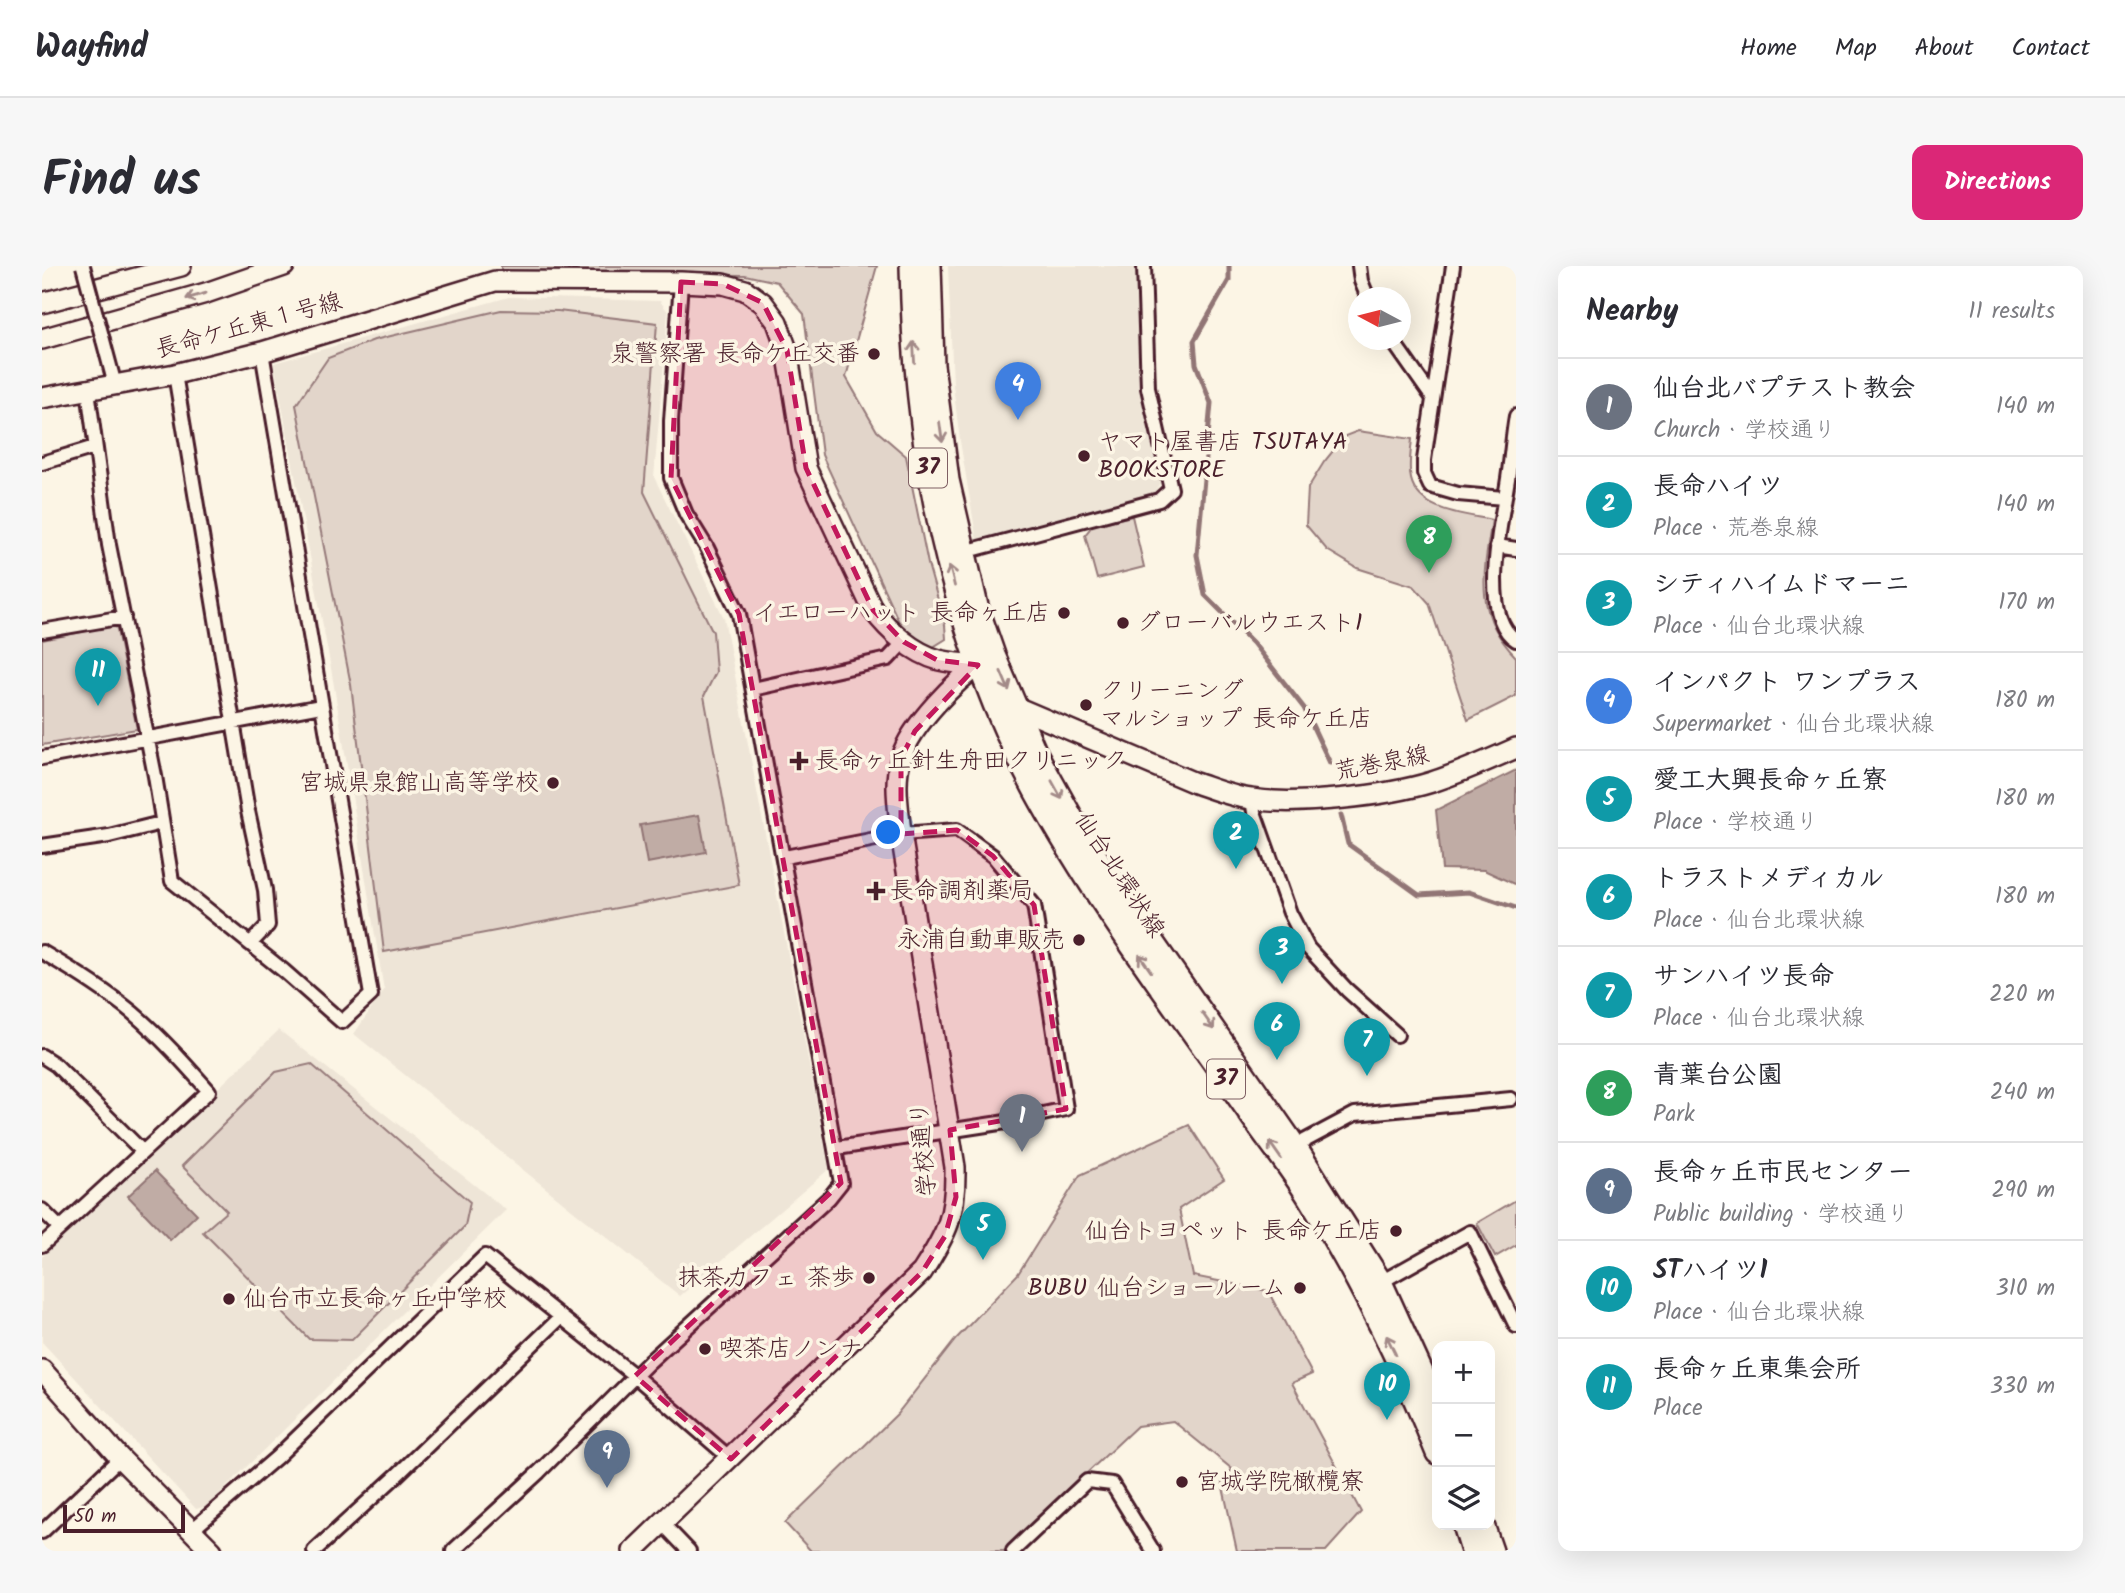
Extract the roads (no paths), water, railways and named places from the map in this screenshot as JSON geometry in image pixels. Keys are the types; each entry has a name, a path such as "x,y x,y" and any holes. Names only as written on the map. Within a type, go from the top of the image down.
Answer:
{"main road":[{"name":"仙台北環状線","path":"911,266 915,370 923,443 934,502 961,612 986,660 1007,710 1036,792 1074,857 1119,925 1321,1218 1395,1351 1432,1441"},
{"name":"仙台北環状線","path":"930,266 934,377 948,480 977,606 986,660"},
{"name":"仙台北環状線","path":"1007,710 1035,751 1075,823 1127,905 1294,1146 1381,1282 1437,1404"},
{"path":"1466,1530 1472,1551"},
{"path":"1485,1530 1492,1551"}],"street":[{"path":"83,266 115,385"},
{"path":"42,303 181,266"},
{"path":"42,339 206,293 284,266"},
{"path":"964,552 1159,500 1171,489 1149,388 1144,266"},
{"path":"1359,266 1363,287"},
{"path":"1453,266 1432,397 1424,473 1430,486 1458,494 1504,498"},
{"name":"長命ケ丘東１号線","path":"42,398 176,374 262,352 495,281 681,282 723,284 745,290 763,303 777,322 787,350 806,468 873,610 904,642 937,660 986,660"},
{"path":"453,1551 635,1376 829,1198 841,1183 837,1148 740,614 707,548 686,514 671,478 671,421 681,282"},
{"path":"1399,350 1432,397"},
{"path":"88,390 109,545 147,736 172,881 342,1022 371,995 262,352"},
{"path":"176,374 248,811 265,890 268,925 250,944"},
{"path":"1516,416 1494,575 1498,612 1510,637 1516,640"},
{"path":"42,463 95,447"},
{"path":"1497,546 1516,549"},
{"path":"42,631 124,617"},
{"path":"752,689 888,659 904,642"},
{"name":"学校通り","path":"633,1551 922,1272 945,1236 956,1197 955,1167 901,834 897,788 901,758 915,730 940,702 986,660"},
{"path":"42,758 147,736 321,706"},
{"name":"荒巻泉線","path":"1007,710 1222,793 1252,799 1326,799 1394,790 1432,782 1516,748"},
{"path":"1252,799 1254,812 1290,913 1308,948 1397,1035"},
{"path":"42,846 161,823"},
{"path":"785,857 901,834 957,830 993,856 1034,905 1066,1109 1006,1122 837,1148"},
{"path":"42,952 67,966 132,1012 181,1059 209,1091 42,1245"},
{"path":"42,1056 74,1081 142,1151"},
{"path":"1294,1146 1355,1114 1511,1099"},
{"path":"42,1210 60,1228"},
{"path":"1381,1282 1470,1231 1516,1326"},
{"path":"192,1530 286,1448 485,1256 635,1376 731,1459"},
{"path":"314,1551 561,1317"},
{"path":"42,1370 120,1458 212,1551"},
{"path":"42,1532 120,1458"},
{"path":"1013,1551 1087,1481 1112,1484 1153,1551"},
{"path":"663,1524 689,1551"}],"waterway":[{"path":"1229,266 1229,280 1194,341 1196,364 1211,403 1197,555 1205,595 1253,643 1304,708 1330,763"},
{"path":"1341,815 1348,844 1419,895 1469,892 1516,908"}],"place":[{"name":"泉警察署 長命ケ丘交番","path":"874,354"},
{"name":"インパクト ワンプラス","path":"1018,420"},
{"name":"ヤマト屋書店 TSUTAYA BOOKSTORE","path":"1084,456"},
{"name":"青葉台公園","path":"1429,573"},
{"name":"イエローハット 長命ヶ丘店","path":"1064,613"},
{"name":"グローバルウエスト1","path":"1123,623"},
{"name":"クリーニング マルショップ 長命ケ丘店","path":"1086,705"},
{"name":"長命ヶ丘東集会所","path":"98,706"},
{"name":"長命ヶ丘針生舟田クリニック","path":"799,761"},
{"name":"宮城県泉館山高等学校","path":"553,783"},
{"name":"長命ハイツ","path":"1236,869"},
{"name":"長命調剤薬局","path":"876,891"},
{"name":"永浦自動車販売","path":"1079,940"},
{"name":"シティハイムドマーニ","path":"1282,984"},
{"name":"トラストメディカル","path":"1277,1060"},
{"name":"サンハイツ長命","path":"1367,1076"},
{"name":"仙台北バプテスト教会","path":"1022,1152"},
{"name":"仙台トヨペット 長命ケ丘店","path":"1396,1231"},
{"name":"愛工大興長命ヶ丘寮","path":"983,1260"},
{"name":"抹茶カフェ 茶歩","path":"869,1278"},
{"name":"BUBU 仙台ショールーム","path":"1300,1288"},
{"name":"仙台市立長命ヶ丘中学校","path":"229,1299"},
{"name":"喫茶店ノンナ","path":"705,1349"},
{"name":"STハイツ1","path":"1387,1420"},
{"name":"宮城学院橄欖寮","path":"1182,1482"},
{"name":"長命ヶ丘市民センター","path":"607,1488"}]}
